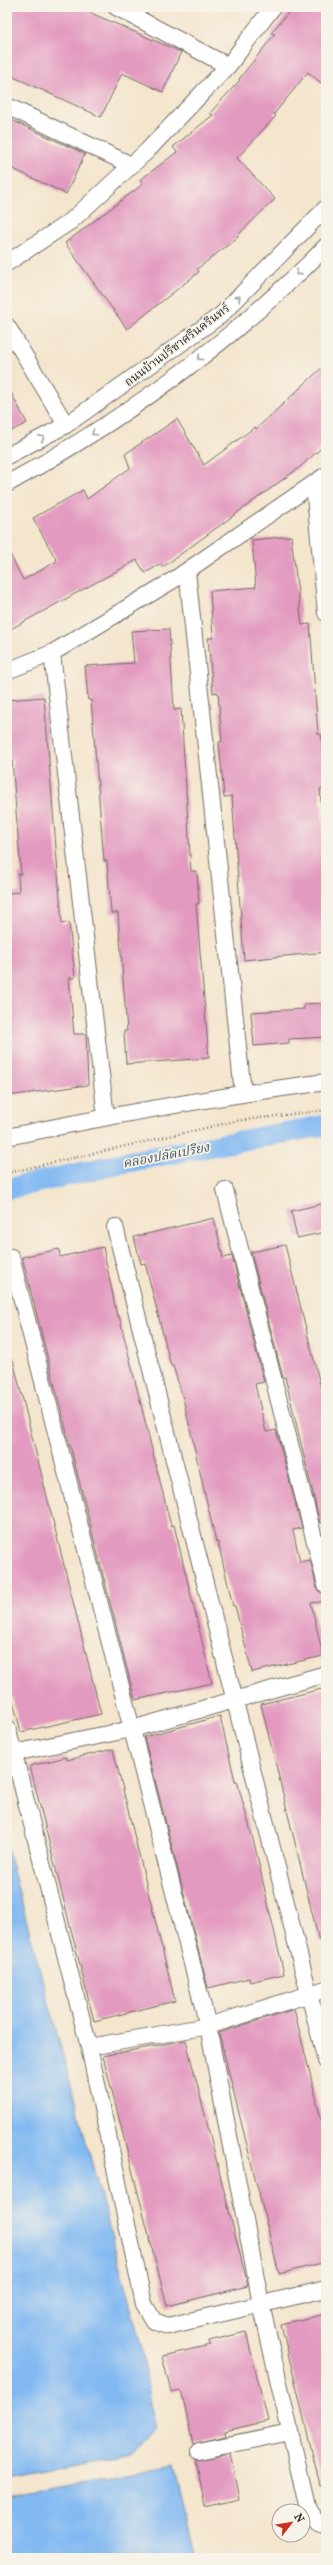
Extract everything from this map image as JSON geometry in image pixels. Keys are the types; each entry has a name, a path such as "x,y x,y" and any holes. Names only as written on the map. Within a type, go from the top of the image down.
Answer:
{"street":[{"path":"116,7 228,66"},
{"path":"7,263 71,221 130,166 228,66 273,7"},
{"path":"7,106 130,166"},
{"name":"ถนนบ้านปรีชาศรีนครินทร์","path":"7,456 66,425 221,315 326,208"},
{"name":"ถนนบ้านปรีชาศรีนครินทร์","path":"7,484 72,448 162,388 235,332 326,246"},
{"path":"7,326 66,425"},
{"path":"7,671 52,653 188,571 320,480"},
{"path":"320,480 326,613"},
{"path":"188,571 242,1093"},
{"path":"52,653 106,1117"},
{"path":"7,1137 106,1117 242,1093 326,1082"},
{"path":"225,1190 326,1585"},
{"path":"115,1227 236,1700 326,2061"},
{"path":"11,1257 208,2026 261,2304 308,2510 318,2524 326,2526"},
{"path":"14,1754 132,1729 326,1674"},
{"path":"7,1728 89,2047 144,2304 154,2321 168,2326 326,2289"},
{"path":"89,2047 208,2026 326,1989"},
{"path":"199,2451 290,2432"}],"path":[{"path":"7,1173 236,1121 326,1110"}],"water":[{"path":"7,1848 142,2349 155,2429 132,2455 7,2478"},
{"path":"174,2467 195,2558 7,2558 7,2496"}],"building":[{"path":"7,7 82,7 92,12 91,13 181,52 163,92 122,73 101,117 7,74"},
{"path":"293,7 326,7 326,87 308,72 274,114 276,116 237,158 275,199 237,236 238,237 197,269 199,272 127,329 65,243 143,184 140,180 177,152 173,147 213,115 210,113 240,80 239,79 275,34 271,33"},
{"path":"7,118 85,154 66,194 7,166"},
{"path":"326,364 326,444 300,467 163,567 161,564 145,573 137,560 7,631 7,548 23,580 57,561 33,518 83,490 87,499 130,468 125,454 177,419 204,465 255,427 256,429"},
{"path":"7,385 27,423 7,433"},
{"path":"291,536 302,625 310,624 318,734 321,734 326,788 320,789 326,866 326,952 244,960 232,796 224,797 219,742 222,742 218,692 213,693 208,638 213,638 210,591 256,587 252,540"},
{"path":"169,629 174,710 181,709 191,871 197,871 199,904 196,904 209,1058 126,1064 124,1031 127,1031 118,913 111,913 107,861 104,861 91,700 88,700 85,666 134,663 131,631"},
{"path":"44,697 62,924 69,922 75,978 69,978 74,1034 86,1034 88,1085 7,1096 7,893 19,892 18,874 21,874 12,759 9,760 7,700"},
{"path":"326,1003 326,1037 289,1039 289,1043 254,1046 251,1012 304,1009 304,1004"},
{"path":"326,1203 326,1232 297,1238 291,1211"},
{"path":"214,1218 223,1258 232,1256 264,1382 255,1384 266,1432 276,1430 302,1528 293,1530 300,1562 310,1560 317,1588 320,1592 326,1594 326,1601 311,1603 323,1656 252,1672 235,1606 233,1606 218,1542 216,1542 183,1398 173,1366 171,1366 145,1263 141,1264 134,1237"},
{"path":"285,1245 321,1388 326,1387 326,1522 320,1523 285,1377 283,1378 251,1252"},
{"path":"103,1247 117,1316 119,1316 171,1526 174,1525 212,1683 135,1700 22,1257 59,1249 60,1257"},
{"path":"13,1360 101,1714 21,1732 7,1677 7,1361"},
{"path":"326,1688 326,1941 319,1941 261,1704"},
{"path":"220,1716 235,1781 237,1781 255,1847 284,1974 250,1982 249,1978 208,1988 144,1737"},
{"path":"113,1749 175,2001 94,2021 30,1766 66,1757 67,1760"},
{"path":"294,2009 326,2138 326,2262 279,2274 219,2033"},
{"path":"186,2040 248,2286 167,2306 103,2056"},
{"path":"326,2314 326,2485 320,2485 281,2324"},
{"path":"246,2332 268,2421 225,2431 226,2436 193,2444 181,2390 171,2392 162,2356 210,2345 209,2341"},
{"path":"230,2454 239,2499 205,2507 196,2460"}],"waterway":[{"name":"คลองปลัดเปรียง","path":"7,1189 137,1160 326,1125"}]}
